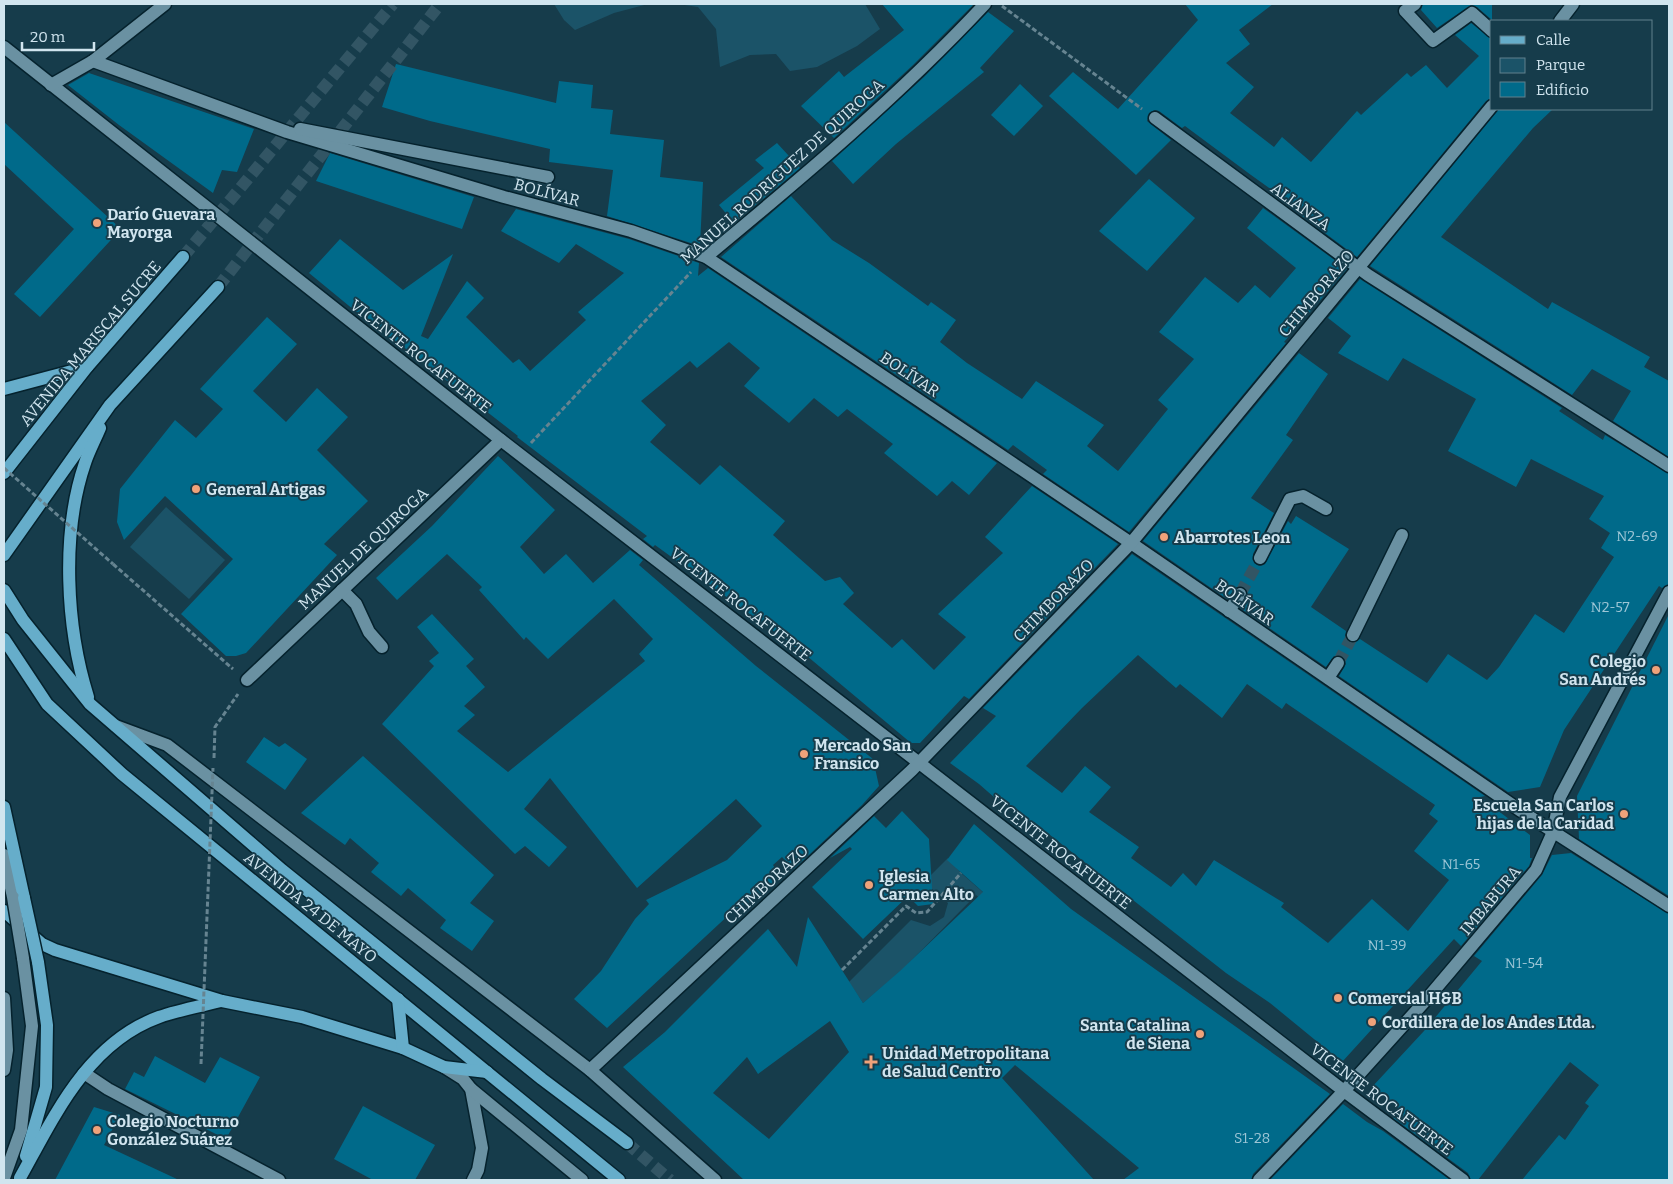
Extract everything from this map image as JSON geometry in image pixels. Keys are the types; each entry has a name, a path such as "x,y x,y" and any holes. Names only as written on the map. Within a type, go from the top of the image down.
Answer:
{"main road":[{"name":"AVENIDA MARISCAL SUCRE","path":"4,473 87,367 183,257"},
{"path":"4,555 110,406 218,287"},
{"path":"4,390 87,367"},
{"path":"90,704 78,667 69,600 70,546 85,464 110,406"},
{"name":"AVENIDA 24 DE MAYO","path":"4,590 23,620 90,704 282,870 542,1079 627,1143"},
{"name":"AVENIDA 24 DE MAYO","path":"4,639 47,704 122,774 619,1180"},
{"path":"4,807 19,897 38,962 47,1025 46,1087 19,1179"},
{"path":"4,911 42,944 55,950 222,1001 302,1017 403,1048 444,1066 487,1072"},
{"path":"398,999 403,1048"},
{"path":"19,1179 61,1105 84,1073 114,1044 158,1018 222,1001"}],"street":[{"path":"51,85 93,61 165,4"},
{"name":"MANUEL RODRIGUEZ DE QUIROGA","path":"706,257 826,158 952,39 985,4"},
{"path":"1415,4 1405,11 1433,41 1472,13 1490,29"},
{"path":"1561,20 1573,4"},
{"name":"VICENTE ROCAFUERTE","path":"4,47 501,440 1344,1091 1463,1180"},
{"name":"BOLÍVAR","path":"93,61 287,132 504,197 631,231 706,257 1131,542 1553,832 1669,906"},
{"name":"CHIMBORAZO","path":"590,1070 919,764 1131,542 1490,108"},
{"name":"ALIANZA","path":"1155,118 1358,268 1669,466"},
{"path":"287,132 300,129 548,177"},
{"name":"MANUEL DE QUIROGA","path":"247,680 501,440"},
{"path":"1260,558 1290,499 1303,496 1326,509"},
{"path":"1352,635 1402,534"},
{"path":"342,590 356,604 369,632 382,647"},
{"name":"IMBABURA","path":"1259,1180 1344,1091 1463,958 1536,870 1553,832 1560,797 1669,592"},
{"path":"1230,611 1240,594"},
{"path":"1328,678 1338,663"},
{"name":"AVENIDA 24 DE MAYO","path":"116,726 167,745 590,1070 715,1180"},
{"path":"4,855 19,897 23,958 32,1026 21,1130 4,1178"},
{"path":"4,998 7,1050 4,1070"},
{"path":"444,1066 463,1079 471,1089 582,1180"},
{"path":"84,1073 108,1089 279,1180"},
{"path":"471,1089 482,1148 478,1170 473,1180"}],"path":[{"path":"1000,4 1155,118"},
{"name":"MANUEL RODRIGUEZ DE QUIROGA","path":"521,454 706,257"},
{"path":"4,468 247,680 215,727 201,1064"},
{"path":"842,970 906,906 916,913 927,912 961,873"}],"green space":[{"path":"554,4 648,4 614,13 575,30 564,20"},
{"path":"678,4 865,4 880,29 857,46 817,67 790,71 776,54 750,55 720,67 716,29 698,7"},
{"path":"166,507 225,560 189,599 130,547"},
{"path":"948,858 961,873 1009,915 991,908 976,895 901,971 863,1003 849,982 911,920 930,926 944,917 948,903 924,882"}],"building":[{"path":"882,4 974,4 913,65 834,138 801,106 839,71 844,77 904,30"},
{"path":"1185,4 1273,4 1239,30 1250,44 1226,63 1254,87 1230,113 1274,147 1282,137 1311,162 1357,111 1361,115 1407,73 1411,77 1426,65 1447,88 1479,56 1455,35 1471,23 1490,37 1490,99 1486,101 1357,257 1274,195 1276,193 1185,126 1182,128 1159,111 1155,110 1149,113 1147,121 1171,140 1136,175 1049,96 1073,72 1118,109 1198,20"},
{"path":"1423,4 1492,4 1492,20 1477,7 1471,5 1437,28 1421,10"},
{"path":"988,12 1014,31 980,68 984,72 896,144 853,184 832,161 924,77"},
{"path":"396,64 556,103 559,81 593,85 591,108 613,110 610,134 664,140 660,177 703,182 700,246 607,216 613,170 549,162 550,149 430,121 382,107"},
{"path":"89,73 254,129 237,172 222,170 213,193 119,125 68,85"},
{"path":"1020,84 1043,106 1014,136 991,115"},
{"path":"1498,110 1552,110 1533,128 1441,237 1548,309 1552,302 1650,357 1644,367 1669,381 1669,457 1613,421 1631,391 1592,369 1572,395 1370,266"},
{"name":"Darío Guevara Mayorga","path":"4,122 121,229 40,317 14,294 74,229 4,164"},
{"path":"777,143 800,168 734,223 719,205 764,168 755,160"},
{"path":"330,153 474,197 462,229 316,181"},
{"path":"1149,179 1195,218 1147,271 1099,231"},
{"path":"791,196 832,240 869,263 928,306 931,302 956,320 940,342 967,363 1022,399 1036,381 1104,425 1087,446 1118,471 1168,409 1158,400 1194,359 1159,332 1205,277 1238,303 1255,285 1270,298 1296,268 1247,228 1263,208 1347,269 1284,342 1286,343 1129,532 1043,474 1047,470 1013,445 1008,450 721,257"},
{"path":"516,209 629,239 699,263 698,276 708,268 997,463 969,495 952,481 937,496 884,453 893,444 847,409 838,417 814,398 789,423 744,386 760,368 729,342 697,368 690,361 641,401 666,425 650,442 700,485 720,465 785,521 773,535 825,581 840,577 854,593 843,604 892,648 902,639 934,670 966,637 938,614 1003,553 985,537 1032,486 1118,544 969,699 964,696 920,743 911,743 801,651 655,545 653,547 643,539 647,536 517,437 401,345 399,347 309,273 340,239 403,290 453,254 421,336 428,339 467,281 484,298 466,317 513,363 519,359 530,371 586,320 578,312 624,273 576,244 559,263 501,231"},
{"path":"1360,279 1562,408 1559,411 1603,440 1605,435 1669,474 1669,584 1662,588 1659,586 1564,730 1540,787 1508,792 1339,676 1346,664 1343,657 1334,656 1326,667 1240,608 1248,595 1245,588 1236,587 1227,599 1143,541 1299,353 1328,374 1286,435 1293,440 1251,498 1274,513 1253,554 1254,563 1260,566 1265,564 1288,521 1291,524 1296,516 1349,549 1311,607 1346,631 1345,636 1349,642 1354,643 1360,639 1427,683 1448,654 1487,680 1499,667 1535,614 1564,633 1614,557 1601,548 1610,533 1589,519 1604,496 1531,459 1516,487 1448,451 1476,399 1403,358 1388,381 1338,353 1351,336 1328,318"},
{"path":"267,317 297,344 253,391 286,422 317,388 348,417 317,450 368,501 324,544 337,555 246,653 226,656 181,614 233,559 165,496 124,540 117,522 120,489 175,420 196,438 223,409 200,389"},
{"path":"498,456 555,510 520,547 544,574 566,554 593,583 630,550 643,560 639,565 756,666 873,759 879,786 862,805 794,869 782,857 773,865 781,878 759,897 733,911 607,1028 574,999 601,971 635,919 649,904 646,900 727,860 762,826 736,799 637,888 550,778 524,809 567,847 549,867 525,846 515,854 382,724 434,666 429,661 439,653 417,627 432,614 474,659 466,666 485,687 464,706 475,715 457,731 508,772 645,661 639,654 653,639 614,599 548,659 526,637 524,640 479,590 482,587 447,554 397,600 376,578 432,526"},
{"path":"1132,554 1485,796 1480,797 1530,835 1530,858 1532,858 1529,866 1461,946 1454,939 1342,1062 1270,1003 1226,973 1036,824 1035,826 995,798 950,763 996,716 983,708","holes":["1138,655 1176,688 1180,684 1222,718 1247,684 1282,709 1286,703 1435,805 1429,814 1438,821 1414,851 1449,880 1408,931 1372,899 1328,943 1281,907 1284,903 1214,860 1196,886 1183,873 1171,887 1131,858 1139,847 1089,812 1111,787 1085,766 1062,793 1026,766 1082,708"]},
{"name":"Escuela San Carlos hijas de la Caridad","path":"1669,614 1669,896 1579,839 1577,796"},
{"path":"264,737 279,747 285,743 307,759 285,790 246,762"},
{"path":"363,756 494,875 470,903 494,921 472,951 440,928 446,920 408,888 401,896 371,872 379,863 350,838 345,845 301,813"},
{"path":"902,811 929,839 933,904 918,906 908,896 863,939 812,887 852,849 850,847 830,858 874,816 886,828"},
{"path":"974,824 1071,909 1330,1094 1253,1174 1251,1180 1123,1180 1139,1168 1015,1065 1002,1078 1094,1180 744,1180 623,1067 665,1032 768,929 797,967 808,917 863,1003 900,971 983,892 947,860","holes":["830,1021 849,1052 769,1139 713,1093 747,1057 758,1074"]},
{"path":"1571,853 1669,914 1669,1180 1522,1180 1559,1135 1565,1140 1589,1106 1585,1103 1599,1085 1570,1062 1478,1180 1471,1180 1468,1173 1393,1118 1400,1110 1372,1087 1424,1031 1482,961 1474,956 1542,875 1552,855"},
{"path":"155,1056 205,1083 220,1057 260,1077 226,1139 125,1089 134,1072 144,1077"},
{"path":"1343,1104 1383,1131 1450,1180 1270,1180"},
{"path":"363,1106 435,1145 415,1180 373,1180 334,1159"},
{"name":"Colegio Nocturno González Suárez","path":"94,1107 120,1115 104,1145 179,1180 55,1180"}],"tunnel":[{"path":"183,257 393,4"},
{"path":"218,287 440,4"},
{"path":"1240,594 1260,558"},
{"path":"1338,663 1353,635"},
{"path":"627,1143 670,1180"}],"place":[{"name":"Darío Guevara Mayorga","path":"97,223"},
{"name":"General Artigas","path":"196,489"},
{"name":"Abarrotes Leon","path":"1164,537"},
{"name":"Colegio San Andrés","path":"1656,670"},
{"name":"Mercado San Fransico","path":"804,754"},
{"name":"Escuela San Carlos hijas de la Caridad","path":"1624,814"},
{"name":"Iglesia Carmen Alto","path":"869,885"},
{"name":"Comercial H&B","path":"1338,998"},
{"name":"Cordillera de los Andes Ltda.","path":"1372,1022"},
{"name":"Santa Catalina de Siena","path":"1200,1034"},
{"name":"Unidad Metropolitana de Salud Centro","path":"871,1062"},
{"name":"Colegio Nocturno González Suárez","path":"97,1130"}]}
